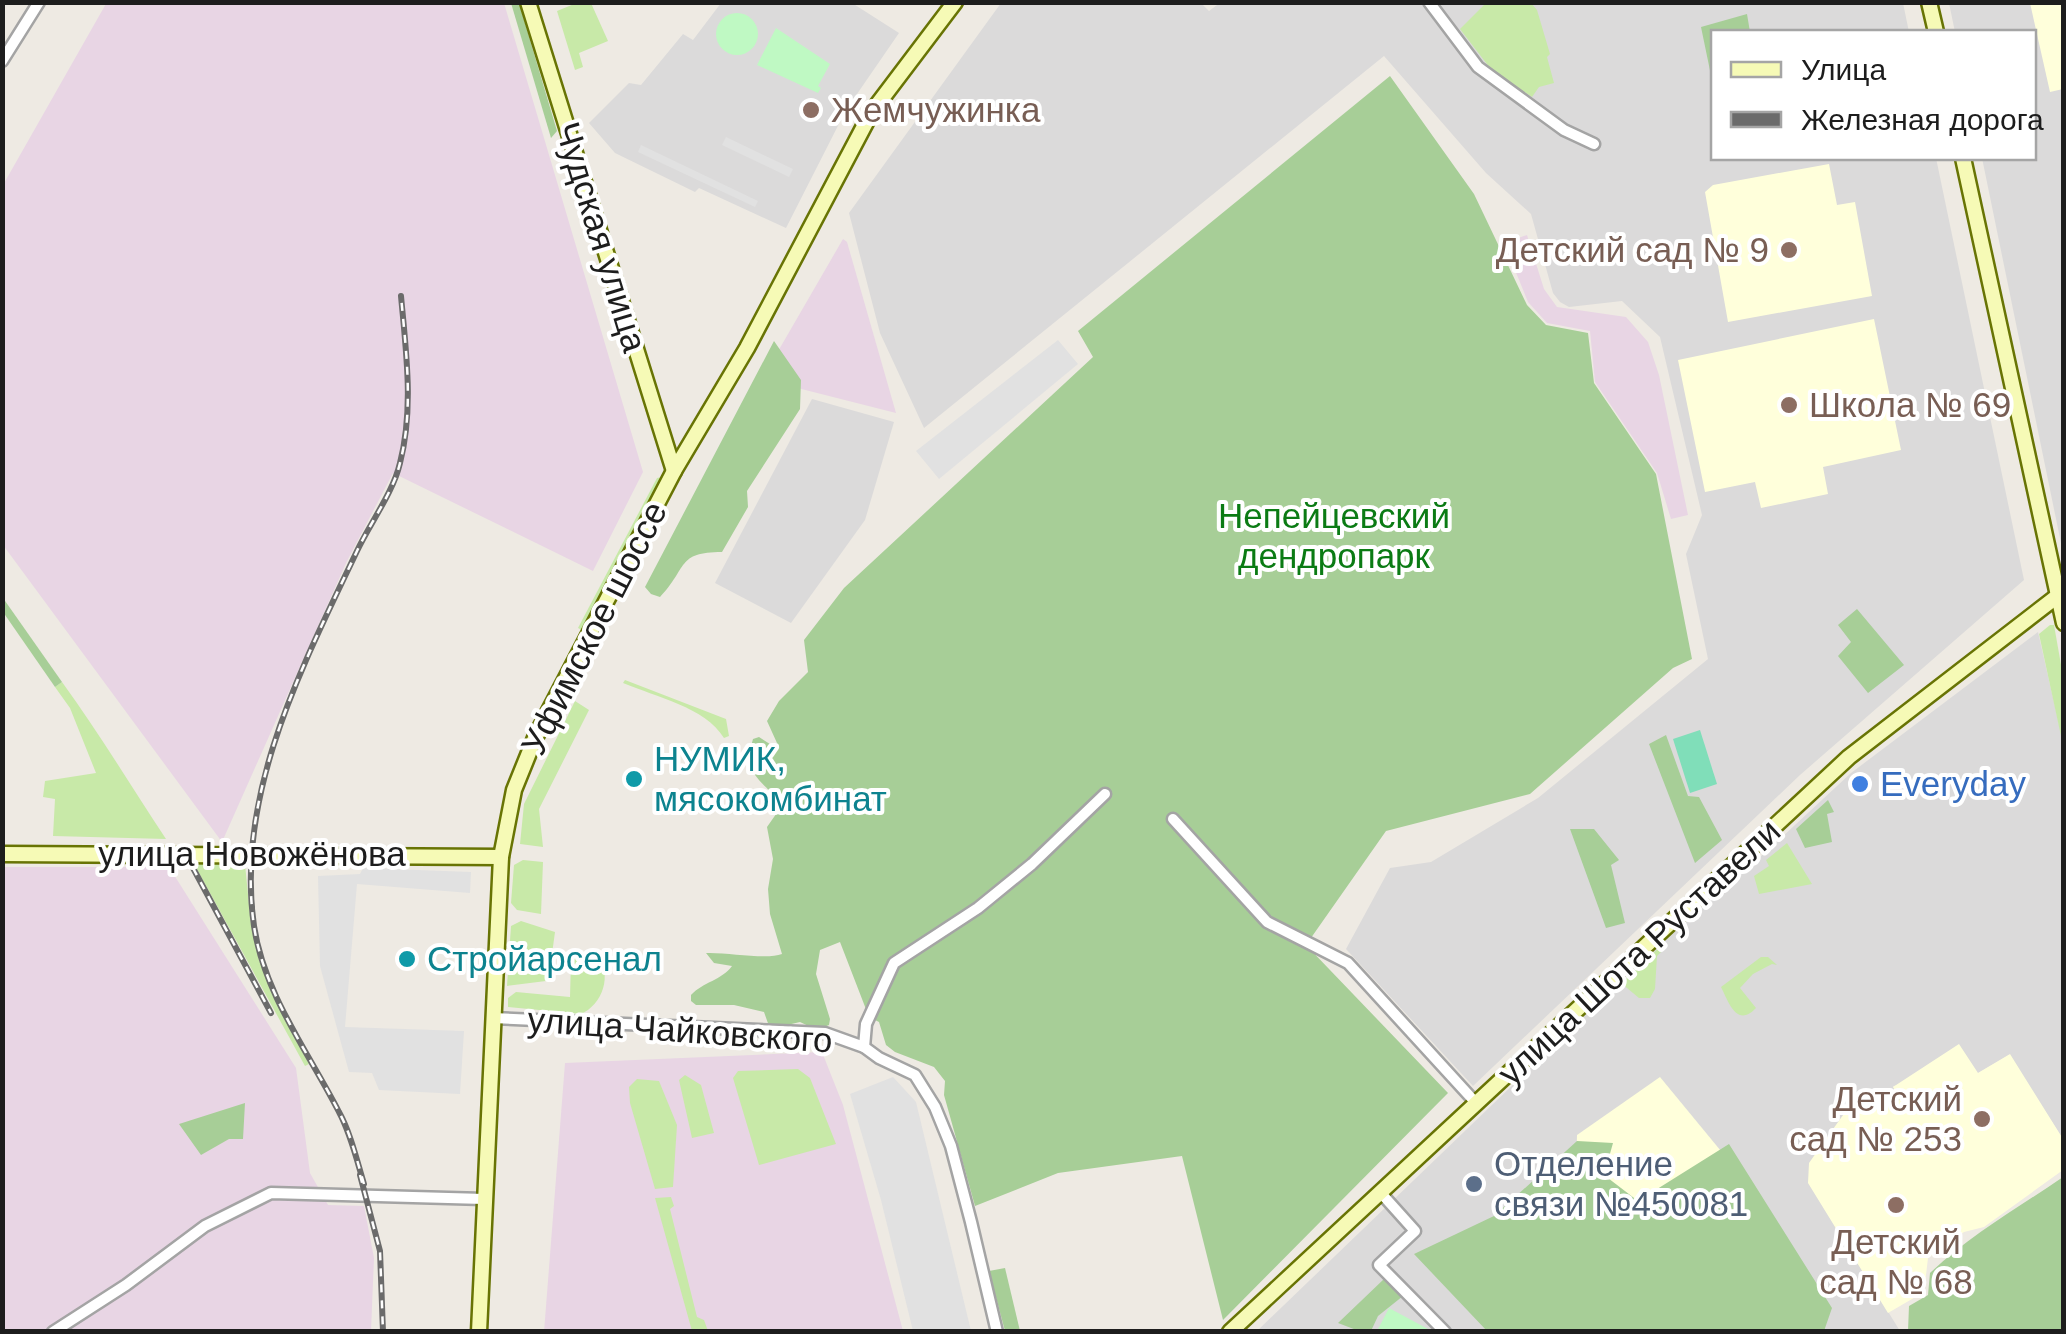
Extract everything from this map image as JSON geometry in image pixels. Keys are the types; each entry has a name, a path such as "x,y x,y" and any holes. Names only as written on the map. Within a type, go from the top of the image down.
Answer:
{"main road":[{"name":"Чудская улица","path":"528,2 674,472"},
{"name":"Уфимское шоссе","path":"479,1332 501,857 514,790 535,738 674,472 747,348 871,114 955,2"},
{"path":"1930,2 1936,30"},
{"path":"1963,160 2061,593 2064,623"},
{"name":"улица Шота Руставели","path":"1230,1332 1849,757 2061,593"},
{"name":"улица Новожёнова","path":"2,854 501,857"}],"street":[{"path":"2,61 39,2"},
{"path":"1429,2 1478,67 1564,130 1594,144"},
{"name":"улица Чайковского","path":"493,1018 825,1032 864,1046 866,1024 894,962 978,908 1032,864 1105,794"},
{"path":"1173,819 1266,922 1348,963 1476,1103"},
{"path":"864,1046 878,1058 915,1075 935,1108 972,1222 997,1332"},
{"path":"53,1332 126,1285 205,1226 271,1192 484,1198"},
{"path":"1380,1192 1414,1231 1379,1265 1444,1332"}],"shaded area":[{"path":"107,2 504,3 643,472 593,571 393,473 347,561 222,842 3,545 3,185"},
{"path":"1200,2 1209,11 1221,2 1903,3 1909,30 1711,30 1711,160 1936,160 2024,580 1800,775 1473,1086 1346,949 1390,868 1431,862 1538,798 1708,659 1686,554 1702,515 1660,337 1622,301 1569,307 1560,302 1553,293 1531,214 1486,173 1384,56 924,428 880,333 849,213 1001,3"},
{"path":"721,3 852,3 899,33 846,110 786,228 699,188 695,192 615,153 589,123 629,83 641,85 683,34 693,40"},
{"path":"1949,3 2063,3 2063,553 1982,160 2036,160 2036,30 1955,30"},
{"path":"2030,3 2063,3 2063,89 2050,92"},
{"path":"726,137 793,169 789,177 722,145"},
{"path":"641,145 758,201 755,207 638,152"},
{"name":"Детский сад № 9","path":"1829,164 1837,205 1855,202 1872,296 1728,322 1705,192 1713,185"},
{"path":"1527,235 1544,289 1557,307 1626,317 1648,342 1659,375 1688,515 1671,519 1657,473 1595,382 1590,331 1547,323 1528,302 1504,243"},
{"path":"843,239 847,242 896,413 762,379"},
{"name":"Школа № 69","path":"1874,319 1901,450 1823,467 1828,494 1761,508 1755,482 1705,492 1678,360"},
{"path":"1058,340 1078,364 939,479 916,451"},
{"path":"812,399 894,422 865,520 791,623 715,583"},
{"path":"2038,632 2064,746 2063,1139 2009,1055 1978,1073 1893,1086 1901,1100 1878,1107 1808,1182 1900,1331 1256,1332 1679,925 1851,773"},
{"path":"3,867 169,867 296,1068 310,1173 328,1205 364,1206 374,1258 371,1331 3,1332"},
{"path":"363,868 471,872 470,893 357,884 345,1027 464,1031 460,1094 379,1090 372,1073 349,1072 320,966 318,876 360,874"},
{"path":"1959,1044 1978,1073 2010,1054 2063,1139 2063,1170 1984,1227 1964,1232 1928,1258 1924,1292 1888,1313 1808,1183 1809,1163 1853,1101 1867,1092 1878,1107 1900,1100 1893,1087"},
{"path":"822,1052 843,1105 903,1331 544,1332 565,1063"},
{"path":"893,1077 916,1102 971,1331 913,1331 850,1094"},
{"path":"1660,1077 1730,1162 1623,1232 1576,1167 1577,1135"}],"green space":[{"path":"579,2 591,3 608,41 579,53 583,67 575,70 557,11"},
{"path":"511,3 519,3 557,131 551,138"},
{"path":"1486,3 1531,3 1537,10 1554,83 1539,87 1532,97 1493,72 1460,29"},
{"path":"737,13 752,19 758,34 752,49 737,55 722,49 716,34 722,19"},
{"path":"1747,14 1750,30 1711,30 1711,75 1701,27"},
{"path":"776,28 830,64 818,93 757,65"},
{"name":"Непейцевский дендропарк","path":"1390,76 1474,194 1527,305 1546,325 1588,333 1594,383 1656,474 1692,659 1673,668 1530,794 1386,831 1306,945 1448,1093 1223,1320 1182,1156 1058,1173 975,1206 944,1095 945,1081 934,1067 886,1045 879,1022 869,1017 840,942 820,950 816,974 830,1019 829,1025 817,1030 800,1022 770,1029 764,1012 734,1005 696,1005 691,995 732,966 714,963 706,953 782,954 770,914 768,889 773,859 767,827 781,807 757,778 750,753 753,739 759,737 773,746 777,743 767,721 779,701 808,672 804,640 844,588 1093,357 1078,331"},
{"path":"774,341 801,380 800,409 747,491 748,507 722,552 690,559 660,597 651,594 645,587"},
{"path":"662,477 584,631 578,628 657,478"},
{"path":"3,598 62,682 55,687 3,612"},
{"path":"1857,609 1904,665 1868,693 1838,656 1851,642 1838,625"},
{"path":"2054,625 2063,676 2061,736 2039,634"},
{"path":"625,680 726,719 729,736 724,738 716,727 692,711 623,683"},
{"path":"62,682 166,839 53,836 55,799 43,797 45,781 96,773 70,708 55,687"},
{"path":"575,701 589,710 539,809 543,847 520,844 524,804"},
{"path":"1700,730 1717,784 1690,793 1673,739"},
{"path":"1666,735 1688,796 1699,797 1722,840 1695,863 1649,744"},
{"path":"1828,800 1834,812 1827,814 1832,842 1805,848 1796,829"},
{"path":"1570,829 1594,829 1619,860 1611,865 1625,923 1606,928"},
{"path":"1787,843 1812,884 1759,894 1754,876 1769,866 1766,860"},
{"path":"523,860 543,862 541,914 517,910 511,903 514,865"},
{"path":"194,864 245,864 259,960 309,1064 305,1066"},
{"path":"521,921 555,932 549,976 546,981 507,986 511,926"},
{"path":"1664,943 1667,946 1657,956 1655,989 1650,998 1639,998 1621,983"},
{"path":"577,952 596,955 604,971 600,996 588,1010 581,1014 508,1007 508,998 516,992 570,997 571,960"},
{"path":"1761,957 1768,957 1777,965 1753,974 1740,988 1756,1008 1739,1014 1721,987"},
{"path":"798,1069 810,1078 836,1144 759,1165 733,1078 738,1071"},
{"path":"685,1075 701,1085 714,1133 692,1138 679,1080"},
{"path":"637,1079 659,1081 677,1125 673,1187 655,1189 630,1103 629,1087"},
{"path":"245,1103 243,1139 229,1139 201,1155 179,1124"},
{"path":"1577,1141 1613,1143 1604,1175 1638,1201 1729,1144 1832,1308 1824,1331 1487,1331 1414,1254 1494,1216"},
{"path":"2063,1177 2063,1331 1908,1331 1909,1306 1928,1295 1930,1273 1978,1234"},
{"path":"671,1197 674,1206 670,1209 697,1317 704,1320 708,1331 692,1331 655,1198"},
{"path":"1005,1268 1020,1331 1005,1331 989,1271"},
{"path":"1384,1279 1403,1296 1378,1316 1371,1331 1338,1323"},
{"path":"1389,1308 1428,1329 1377,1331"}],"railway":[{"path":"364,1184 343,1120 267,975 254,926 251,877 254,828 278,733 315,640 400,463 408,401 401,296"},
{"path":"193,868 271,1013"},
{"path":"360,1175 380,1251 383,1332"}],"place":[{"name":"Жемчужинка","path":"811,110"},
{"name":"Детский сад № 9","path":"1789,250"},
{"name":"Школа № 69","path":"1789,405"},
{"name":"НУМИК, мясокомбинат","path":"634,779"},
{"name":"Everyday","path":"1860,784"},
{"name":"Стройарсенал","path":"407,959"},
{"name":"Детский сад № 253","path":"1982,1119"},
{"name":"Отделение связи №450081","path":"1474,1184"},
{"name":"Детский сад № 68","path":"1896,1205"}]}
